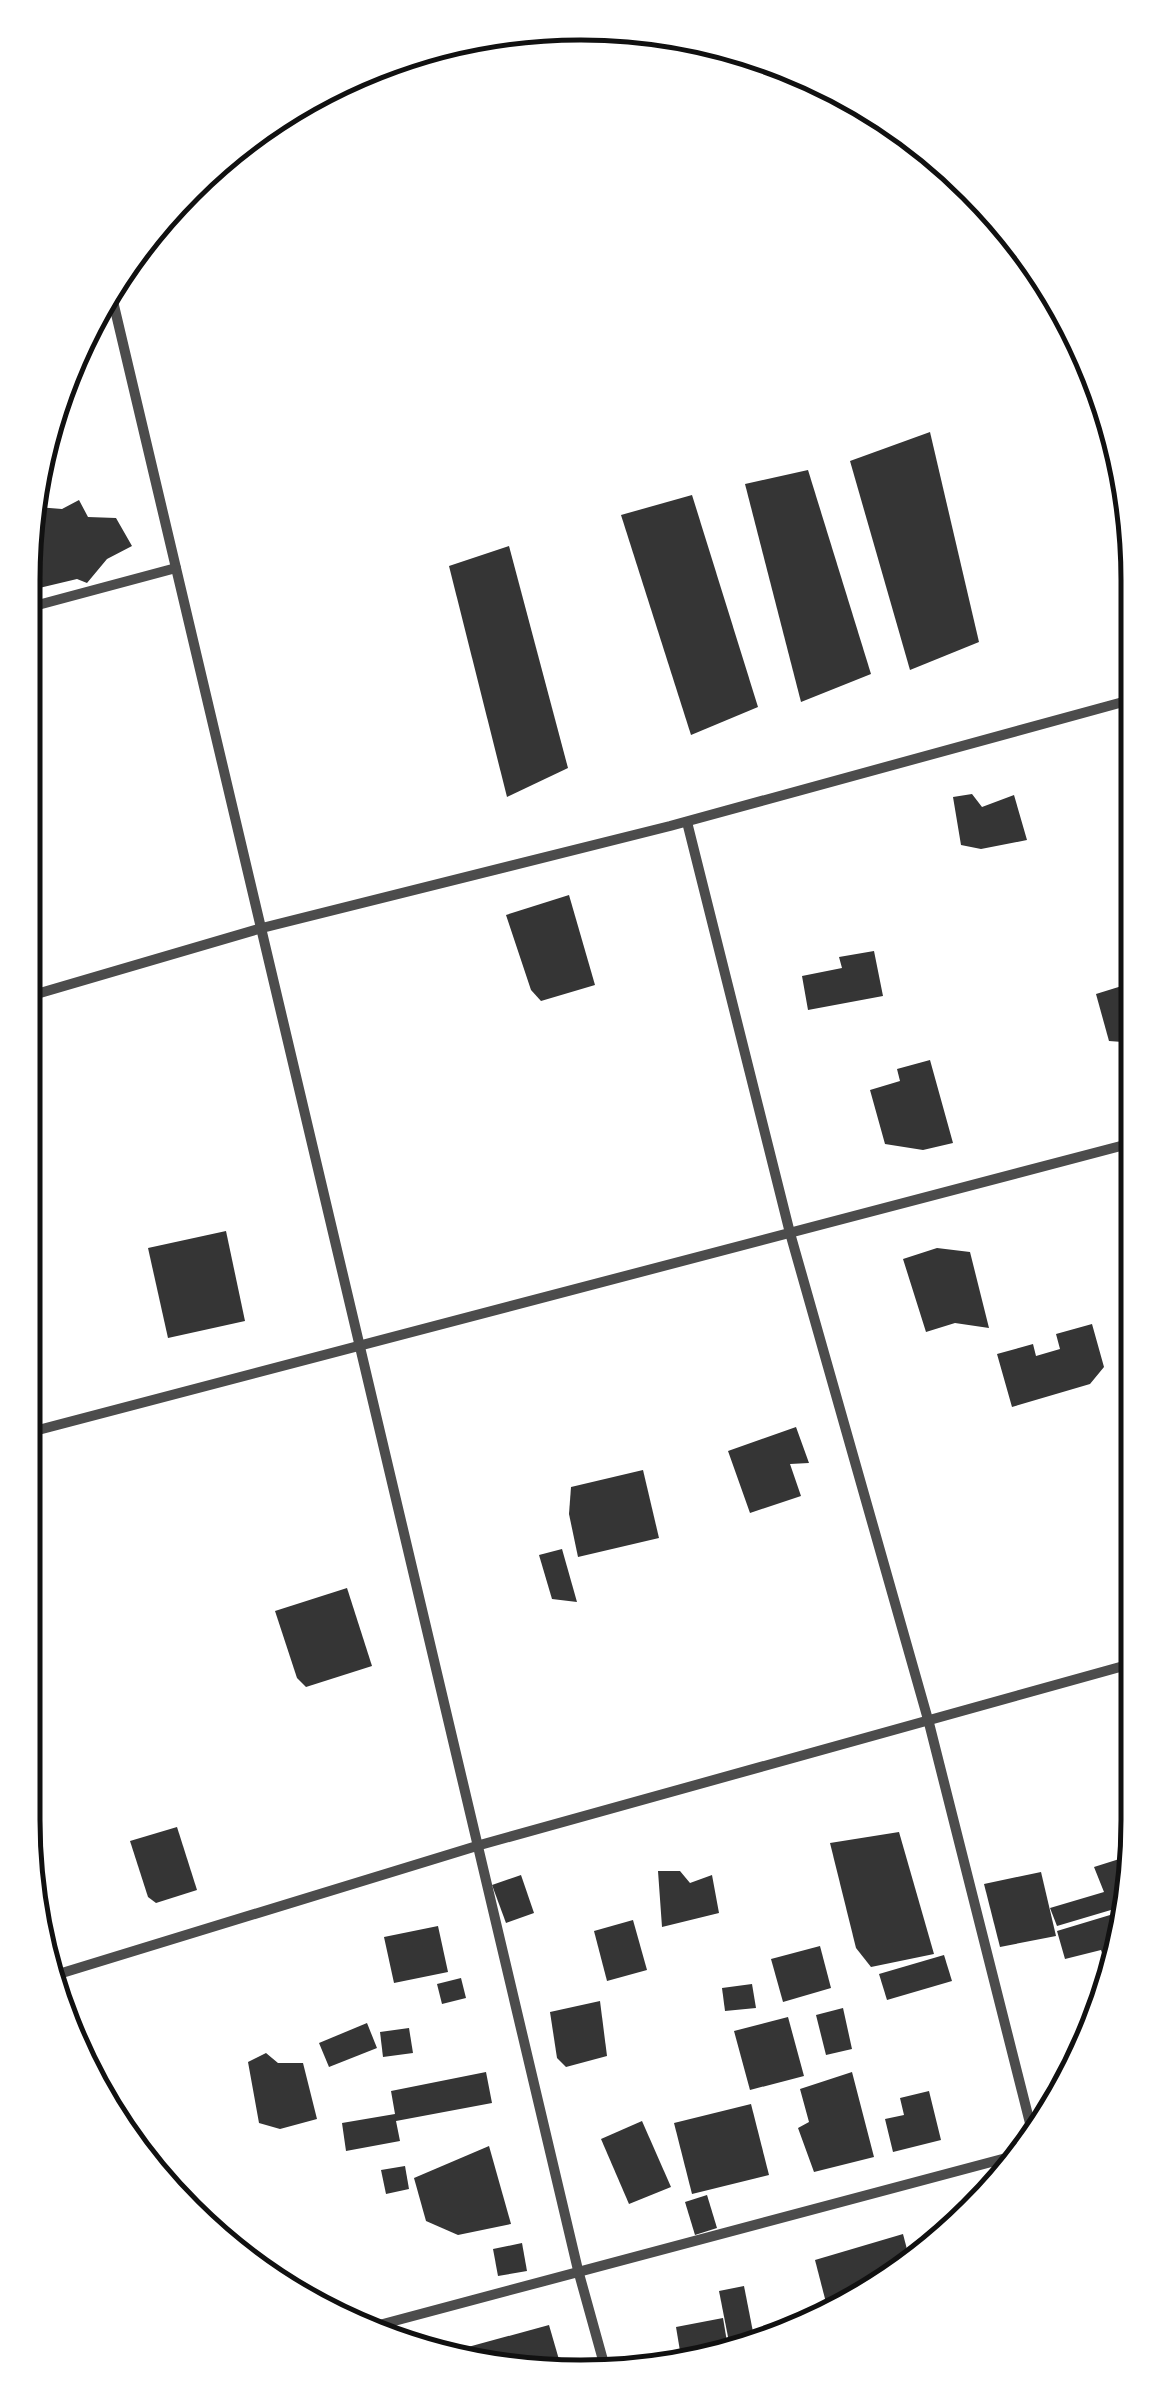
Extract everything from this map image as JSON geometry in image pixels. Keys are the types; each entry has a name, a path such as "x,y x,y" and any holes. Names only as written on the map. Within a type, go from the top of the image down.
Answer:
{"street":[{"path":"114,306 578,2270 603,2359"},
{"path":"40,604 176,568"},
{"path":"40,993 262,928 687,822 1121,704"},
{"path":"687,822 790,1233 929,1723 1029,2122"},
{"path":"40,1429 1121,1146"},
{"path":"62,1973 480,1845 1121,1667"},
{"path":"385,2323 1001,2159"}],"building":[{"path":"930,432 979,642 910,670 850,461"},
{"path":"808,470 871,674 801,702 745,484"},
{"path":"692,495 758,707 691,735 621,515"},
{"path":"79,500 88,517 116,518 132,546 107,559 87,583 77,579 40,588 45,508 62,509"},
{"path":"509,546 568,768 507,797 449,566"},
{"path":"972,794 982,807 1014,795 1027,840 981,849 961,845 953,797"},
{"path":"569,895 595,985 541,1001 531,990 506,915"},
{"path":"874,951 883,996 808,1010 802,976 842,968 839,957"},
{"path":"1121,986 1121,1042 1109,1041 1096,994"},
{"path":"930,1060 953,1143 923,1150 885,1144 870,1090 900,1081 897,1069"},
{"path":"226,1231 245,1321 168,1338 148,1248"},
{"path":"937,1248 970,1252 989,1328 955,1323 926,1332 903,1259"},
{"path":"1092,1324 1104,1367 1090,1384 1012,1407 997,1354 1033,1344 1036,1356 1060,1349 1056,1334"},
{"path":"796,1427 809,1463 790,1464 801,1496 750,1513 728,1451"},
{"path":"643,1470 659,1538 578,1557 569,1514 571,1487"},
{"path":"562,1549 577,1602 552,1599 539,1555"},
{"path":"347,1588 372,1666 306,1687 297,1678 275,1611"},
{"path":"177,1827 197,1890 156,1903 148,1897 130,1841"},
{"path":"899,1832 934,1954 871,1967 856,1948 830,1843"},
{"path":"1120,1859 1113,1909 1057,1926 1050,1908 1104,1892 1094,1867"},
{"path":"658,1871 680,1871 690,1883 712,1875 719,1913 662,1927"},
{"path":"1041,1872 1056,1936 1000,1947 984,1884"},
{"path":"521,1875 534,1913 506,1923 492,1885"},
{"path":"1113,1914 1103,1957 1101,1950 1065,1959 1057,1931"},
{"path":"633,1920 647,1970 607,1981 594,1931"},
{"path":"438,1926 448,1972 394,1983 384,1937"},
{"path":"820,1946 831,1988 783,2002 771,1959"},
{"path":"944,1955 952,1981 887,2000 879,1974"},
{"path":"461,1978 466,1998 442,2004 437,1984"},
{"path":"752,1984 756,2008 725,2011 722,1988"},
{"path":"600,2001 607,2056 566,2067 557,2058 550,2012"},
{"path":"843,2008 852,2049 826,2055 816,2015"},
{"path":"788,2017 804,2076 750,2090 734,2031"},
{"path":"367,2023 377,2048 329,2067 319,2043"},
{"path":"409,2028 413,2053 383,2057 380,2032"},
{"path":"266,2053 278,2063 303,2063 317,2119 280,2129 259,2123 248,2062"},
{"path":"486,2072 492,2103 396,2121 400,2141 346,2151 342,2123 395,2114 391,2091"},
{"path":"852,2072 874,2157 814,2172 798,2128 809,2122 800,2089"},
{"path":"929,2091 941,2140 893,2152 885,2119 904,2115 900,2098"},
{"path":"751,2104 769,2175 692,2194 674,2123"},
{"path":"642,2121 671,2187 629,2204 601,2139"},
{"path":"489,2146 511,2224 458,2235 426,2221 414,2178"},
{"path":"405,2166 409,2189 386,2194 381,2170"},
{"path":"707,2195 717,2228 695,2235 685,2202"},
{"path":"903,2234 907,2250 826,2301 815,2260"},
{"path":"522,2243 527,2271 498,2276 493,2249"},
{"path":"744,2286 753,2331 728,2339 719,2291"},
{"path":"723,2318 727,2340 680,2351 676,2327"},
{"path":"549,2325 559,2359 510,2355 465,2348"}]}
